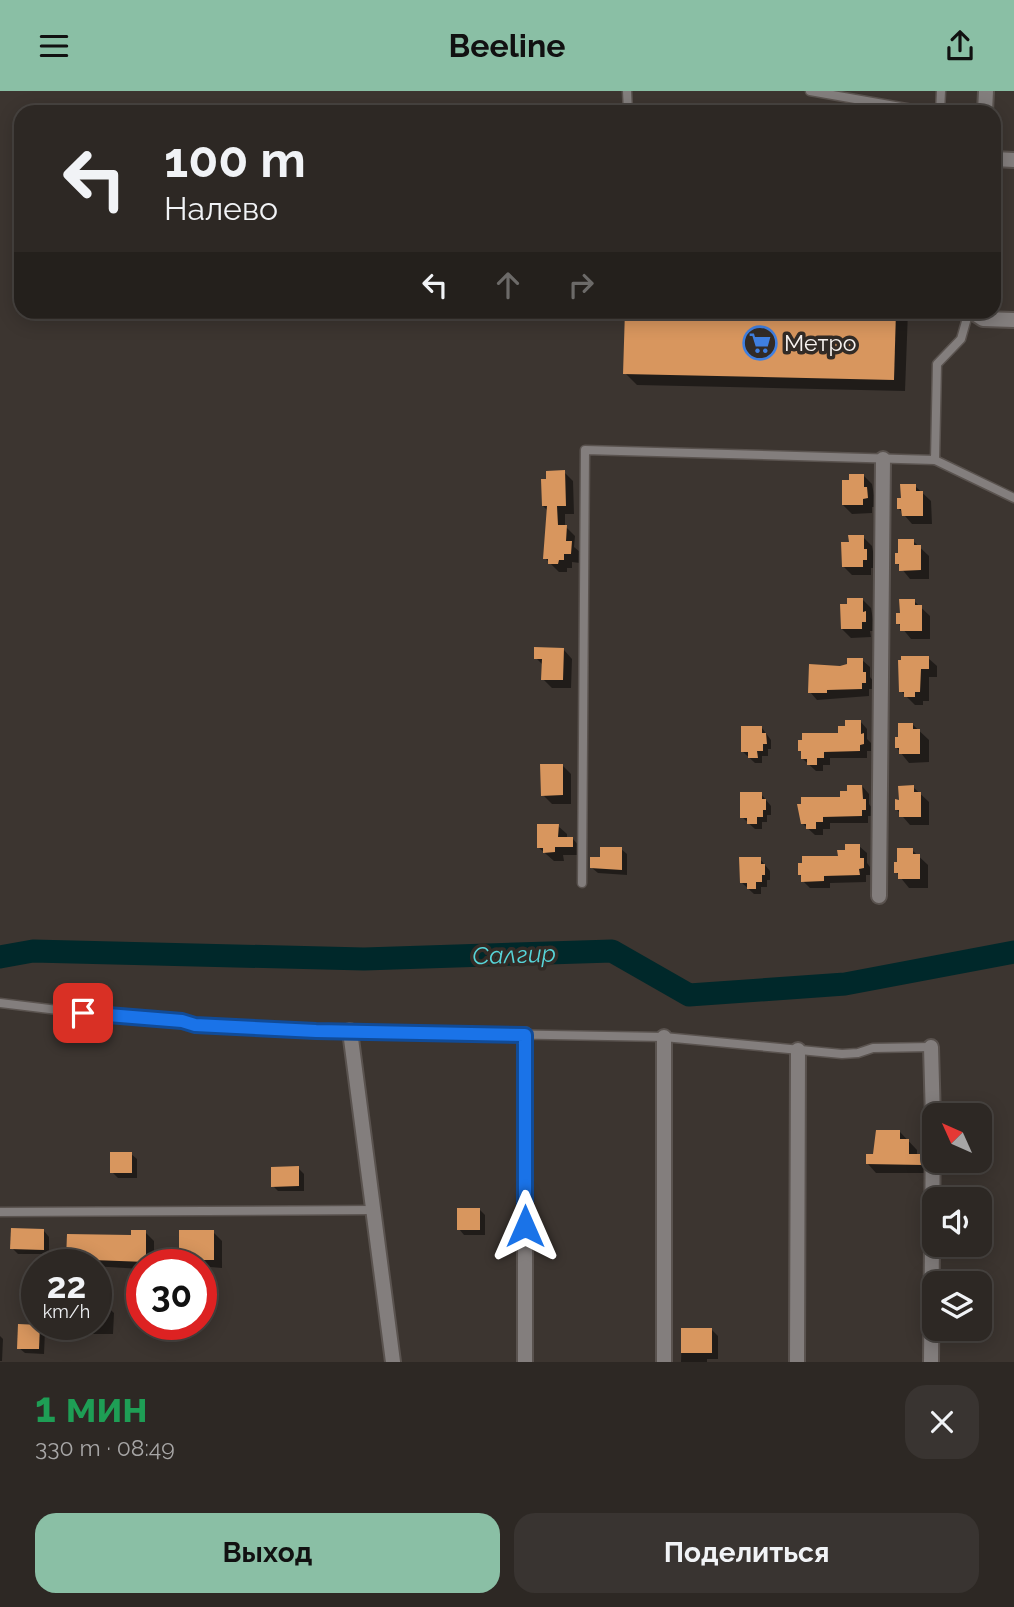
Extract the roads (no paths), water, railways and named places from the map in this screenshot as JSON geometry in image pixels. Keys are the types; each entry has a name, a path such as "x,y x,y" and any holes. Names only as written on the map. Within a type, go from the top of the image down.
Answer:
{"street":[{"path":"983,319 1014,320"},
{"path":"879,896 883,459"},
{"path":"350,1031 393,1362"},
{"path":"525,1035 526,1362"},
{"path":"664,1037 664,1362"},
{"path":"931,1047 931,1362"},
{"path":"797,1362 799,1049"}],"lane":[{"path":"810,91 889,105"},
{"path":"935,460 937,364 961,339 967,319"},
{"path":"582,883 585,450 935,460 1014,498"},
{"path":"0,1003 107,1016 182,1021 195,1025 664,1037 842,1054 873,1048 931,1047"},
{"path":"0,1212 373,1210"}],"waterway":[{"name":"Салгир","path":"0,957 33,951 364,959 612,951 689,995 845,984 1014,952"}],"place":[{"name":"Метро","path":"760,343"}]}
